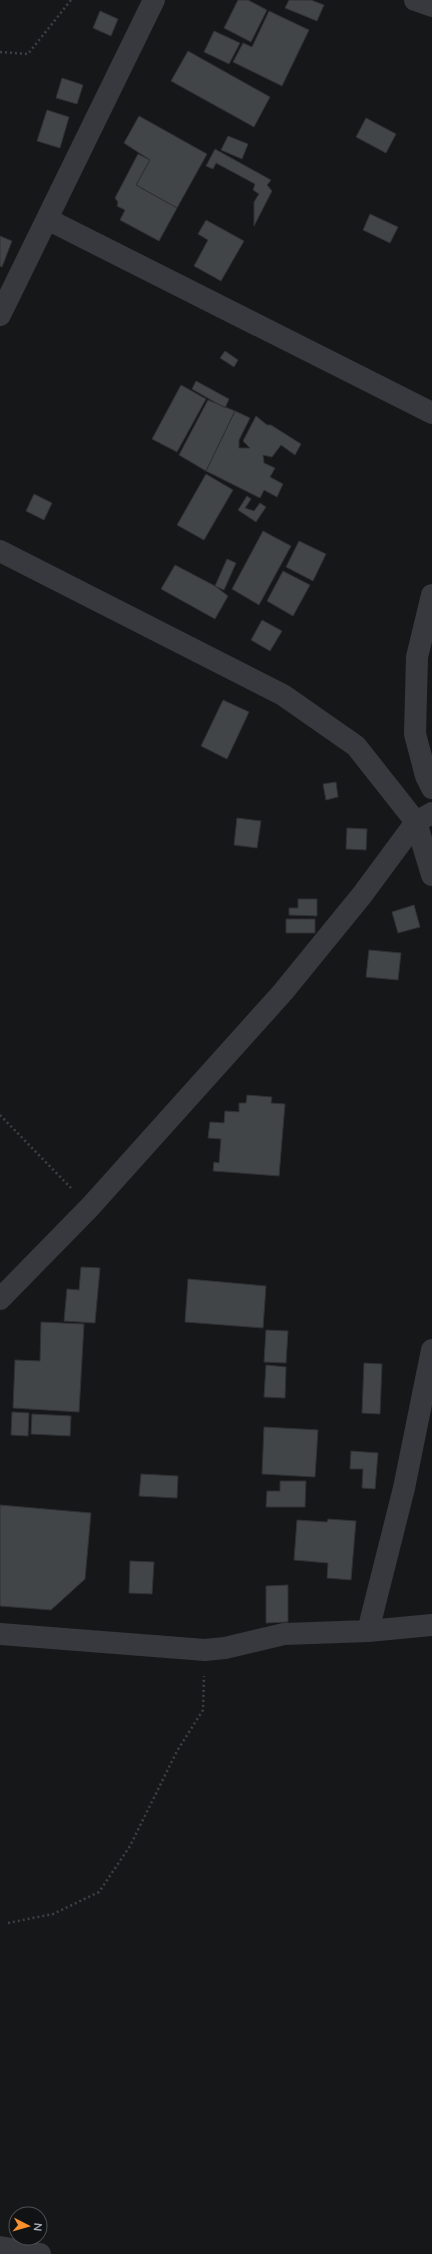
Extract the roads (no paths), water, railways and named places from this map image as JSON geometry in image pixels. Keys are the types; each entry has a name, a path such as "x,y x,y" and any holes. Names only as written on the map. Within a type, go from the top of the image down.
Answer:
{"street":[{"path":"0,315 154,0"},
{"path":"415,0 432,6"},
{"path":"47,219 432,413"},
{"path":"0,552 283,695 356,746 424,818 432,875"},
{"path":"432,595 417,658 415,734 426,776 432,788"},
{"path":"0,1299 90,1206 284,992 424,818"},
{"path":"368,1631 404,1488 432,1350"},
{"path":"0,1634 205,1650 226,1648 284,1634 368,1631 432,1625"},
{"path":"0,2247 40,2254"}]}
